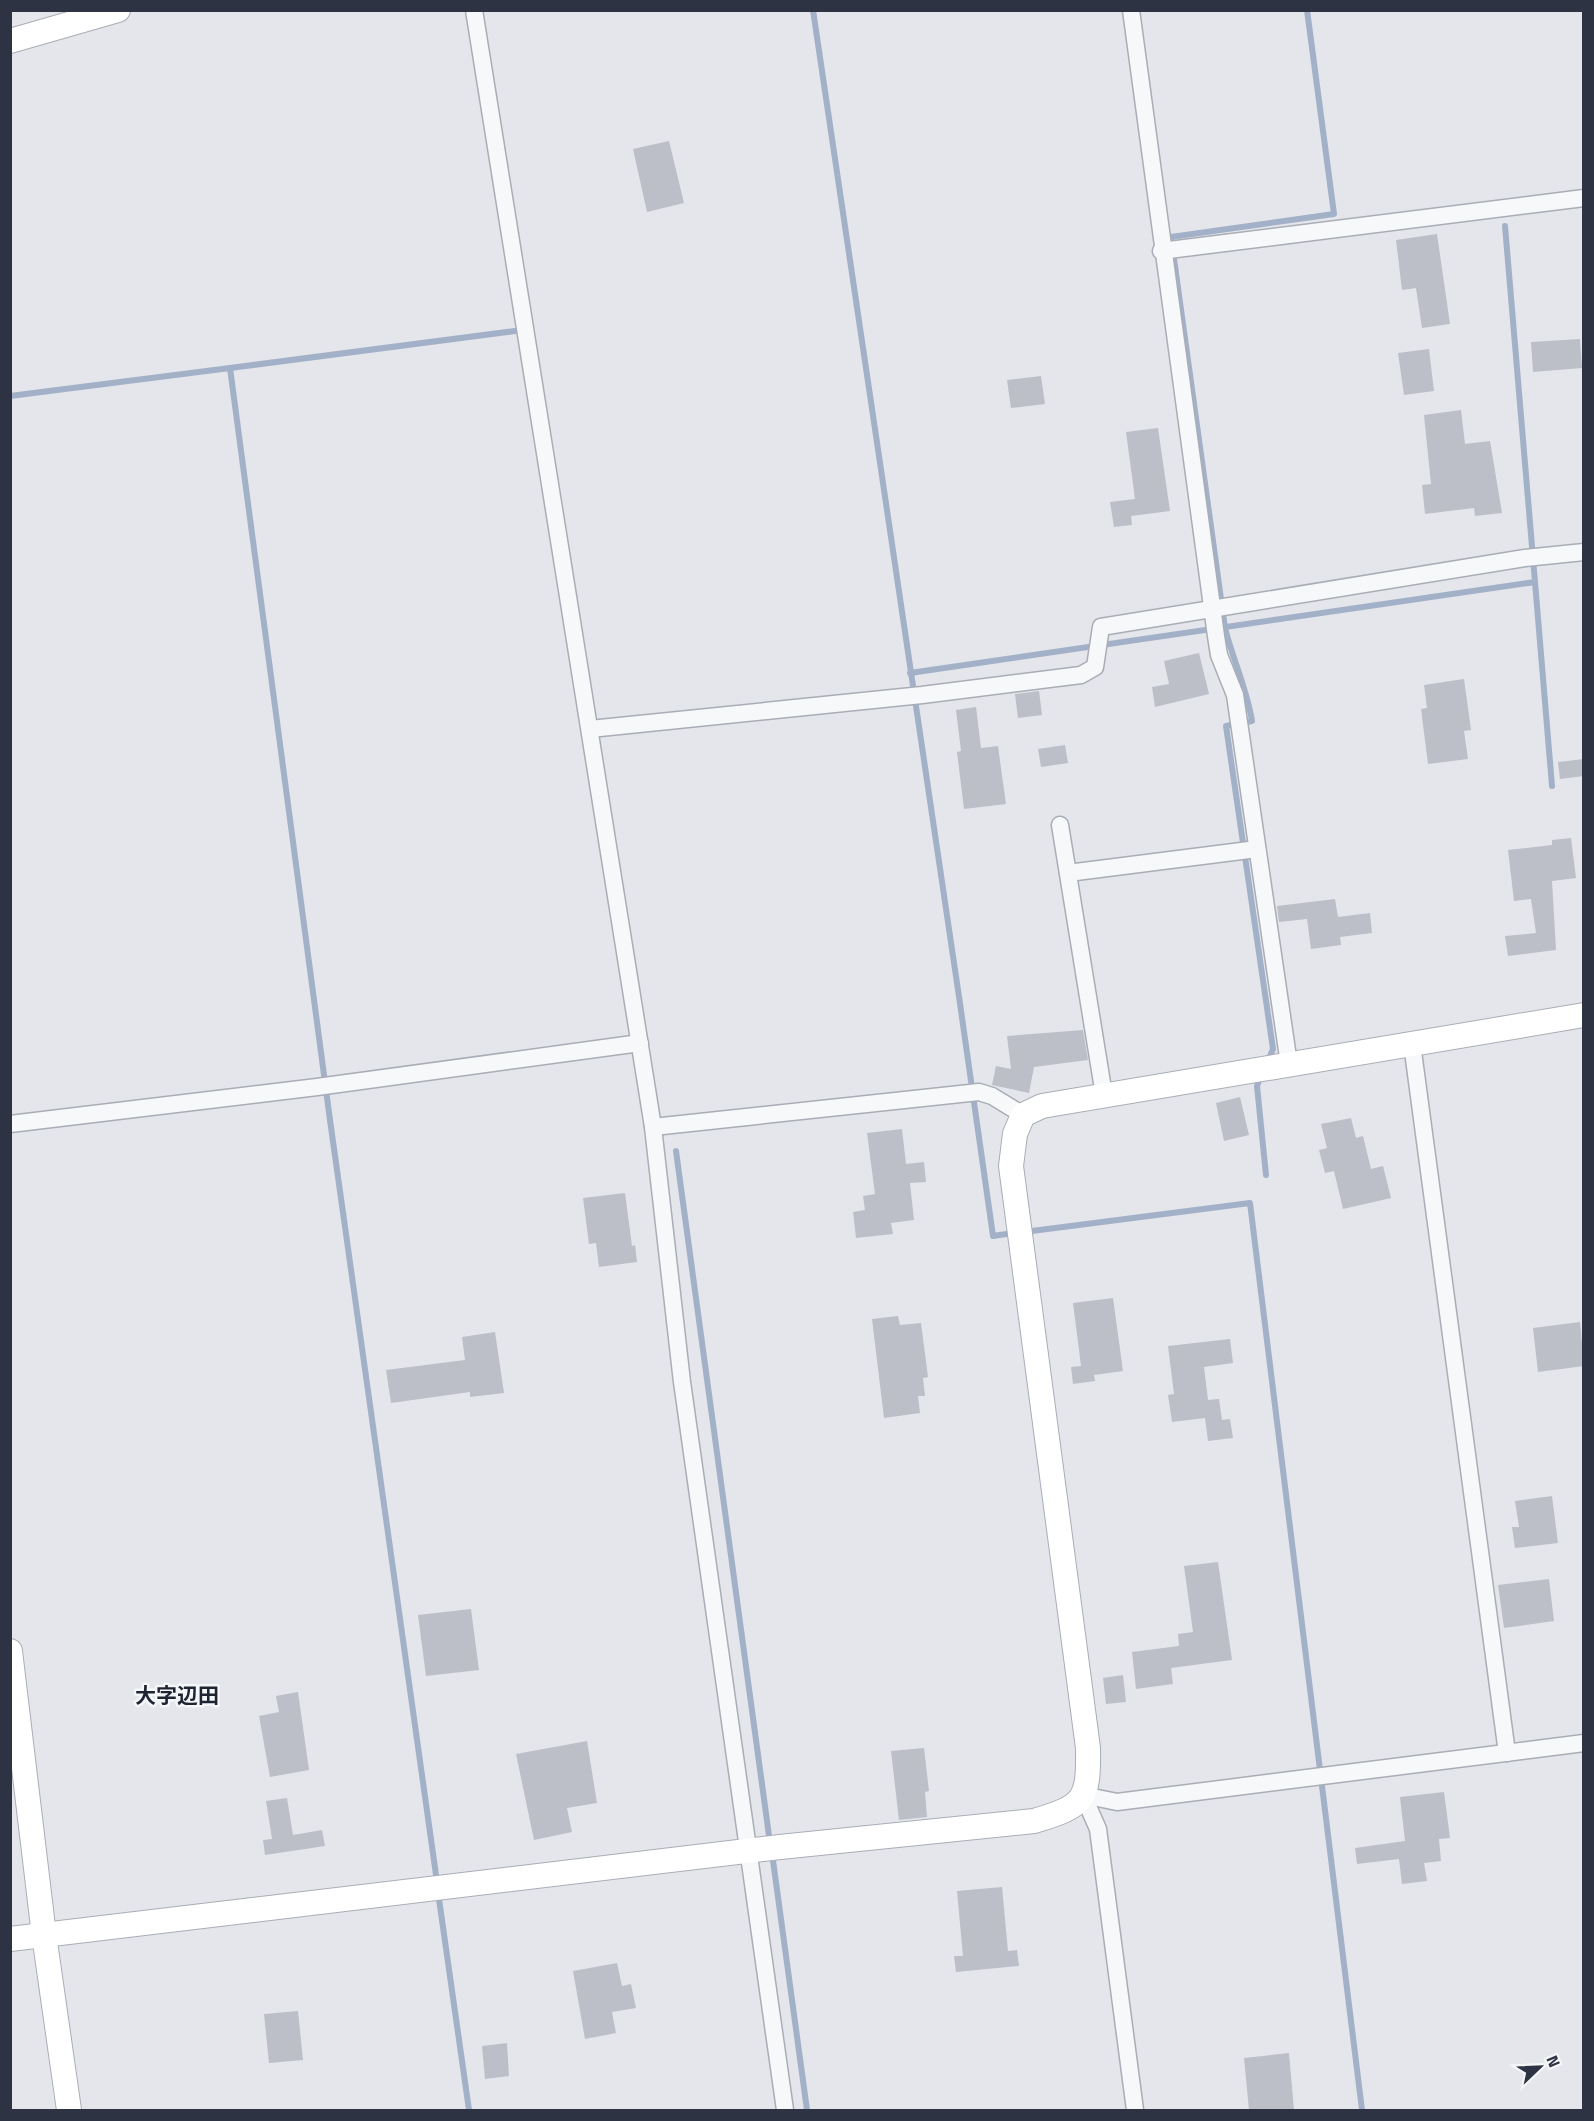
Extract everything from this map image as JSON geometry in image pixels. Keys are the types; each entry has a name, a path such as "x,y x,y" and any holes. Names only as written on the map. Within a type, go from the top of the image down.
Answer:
{"street":[{"path":"10,41 118,10"},
{"path":"474,10 653,1127 682,1382 764,1849 785,2110"},
{"path":"1131,10 1168,250 1215,631 1219,655 1235,695 1239,724 1248,850 1273,1067"},
{"path":"1168,250 1584,198"},
{"path":"590,729 905,697 1081,675 1095,667 1101,627 1212,607 1525,558 1584,552"},
{"path":"1060,825 1104,1095"},
{"path":"1068,873 1248,850"},
{"path":"10,1939 764,1849 1034,1821 1070,1810 1083,1795 1089,1779 1088,1748 1011,1166 1015,1134 1023,1114 1042,1106 1104,1095 1584,1016"},
{"path":"10,1124 317,1087 640,1043"},
{"path":"1412,1044 1507,1753"},
{"path":"653,1127 972,1093 992,1096 1023,1114"},
{"path":"10,1651 44,1935 69,2110"},
{"path":"1083,1795 1117,1802 1584,1743"},
{"path":"1083,1795 1098,1829 1135,2110"}],"building":[{"path":"669,141 684,203 647,212 633,149"},
{"path":"1437,234 1450,324 1422,328 1416,288 1402,290 1396,240"},
{"path":"1580,339 1582,368 1533,372 1531,342"},
{"path":"1429,349 1434,391 1404,395 1398,353"},
{"path":"1041,376 1045,404 1011,408 1007,380"},
{"path":"1461,410 1465,444 1490,441 1502,513 1475,516 1474,508 1425,514 1422,485 1431,484 1424,415"},
{"path":"1158,428 1170,511 1131,516 1132,525 1114,527 1110,502 1135,499 1126,432"},
{"path":"1199,653 1209,694 1155,707 1152,687 1169,684 1164,661"},
{"path":"1464,679 1471,730 1464,731 1468,759 1428,764 1421,709 1427,708 1424,685"},
{"path":"1039,691 1042,715 1018,718 1015,694"},
{"path":"976,707 981,748 998,746 1006,804 964,809 957,752 961,751 956,710"},
{"path":"1065,745 1068,763 1041,767 1038,749"},
{"path":"1584,759 1584,776 1560,779 1558,762"},
{"path":"1571,838 1576,878 1552,881 1556,950 1508,956 1505,936 1536,933 1531,899 1514,901 1508,850 1552,845 1552,840"},
{"path":"1335,899 1338,917 1370,913 1372,933 1340,937 1341,945 1311,949 1307,919 1279,922 1277,906"},
{"path":"1083,1030 1088,1060 1034,1067 1029,1093 992,1085 996,1066 1011,1069 1007,1036"},
{"path":"1240,1097 1249,1135 1224,1141 1216,1103"},
{"path":"1351,1118 1356,1138 1363,1136 1371,1169 1383,1166 1391,1198 1343,1209 1334,1171 1325,1173 1319,1150 1327,1148 1321,1124"},
{"path":"902,1129 906,1164 924,1162 926,1182 910,1183 914,1220 891,1223 893,1234 856,1238 853,1212 865,1210 863,1196 875,1194 867,1133"},
{"path":"625,1193 632,1246 635,1245 637,1262 599,1267 596,1243 589,1244 583,1198"},
{"path":"1113,1298 1123,1371 1094,1375 1095,1381 1073,1384 1071,1367 1081,1366 1073,1303"},
{"path":"898,1316 900,1325 921,1323 928,1377 923,1378 925,1396 918,1396 920,1413 884,1418 872,1319"},
{"path":"1580,1322 1584,1366 1538,1372 1533,1328"},
{"path":"495,1332 504,1393 470,1397 470,1392 391,1403 386,1370 465,1360 462,1337"},
{"path":"1230,1339 1233,1363 1204,1367 1208,1400 1219,1399 1222,1420 1230,1419 1233,1438 1208,1441 1205,1418 1172,1422 1168,1395 1174,1394 1168,1346"},
{"path":"1552,1496 1558,1543 1515,1548 1512,1527 1519,1527 1515,1501"},
{"path":"1218,1562 1232,1660 1171,1668 1173,1684 1136,1689 1132,1652 1179,1646 1178,1634 1193,1632 1184,1566"},
{"path":"1549,1579 1554,1621 1504,1628 1498,1585"},
{"path":"471,1609 479,1670 426,1676 418,1615"},
{"path":"1123,1675 1126,1702 1106,1704 1103,1678"},
{"path":"298,1692 309,1770 270,1777 259,1716 279,1712 276,1696"},
{"path":"587,1741 597,1803 567,1808 572,1832 534,1840 516,1754"},
{"path":"924,1748 929,1791 925,1792 927,1817 899,1820 891,1751"},
{"path":"1444,1792 1450,1838 1439,1839 1441,1861 1424,1863 1427,1881 1402,1884 1399,1859 1357,1864 1355,1848 1405,1841 1400,1797"},
{"path":"287,1798 293,1835 322,1830 325,1846 265,1855 263,1840 272,1839 266,1801"},
{"path":"1002,1887 1008,1951 1017,1950 1019,1966 956,1972 954,1956 963,1956 957,1891"},
{"path":"617,1963 622,1986 631,1984 636,2008 612,2012 616,2033 585,2039 573,1971"},
{"path":"298,2011 303,2060 269,2063 264,2014"},
{"path":"507,2043 509,2076 485,2079 482,2046"},
{"path":"1289,2053 1294,2110 1249,2110 1244,2058"}],"waterway":[{"path":"813,10 993,1236 1013,1233"},
{"path":"1268,1061 1273,1049 1226,726 1252,721 1247,697 1225,628 1171,237 1334,214 1307,10"},
{"path":"910,673 1535,582 1505,226"},
{"path":"230,368 515,331"},
{"path":"10,396 230,368 330,1120 437,1882"},
{"path":"1535,582 1552,786"},
{"path":"1261,1075 1257,1086 1266,1175"},
{"path":"676,1151 770,1843"},
{"path":"1024,1232 1250,1203 1362,2110"},
{"path":"772,1853 807,2110"},
{"path":"438,1892 469,2110"}],"district":[{"name":"大字辺田","path":"177,1695"}]}
